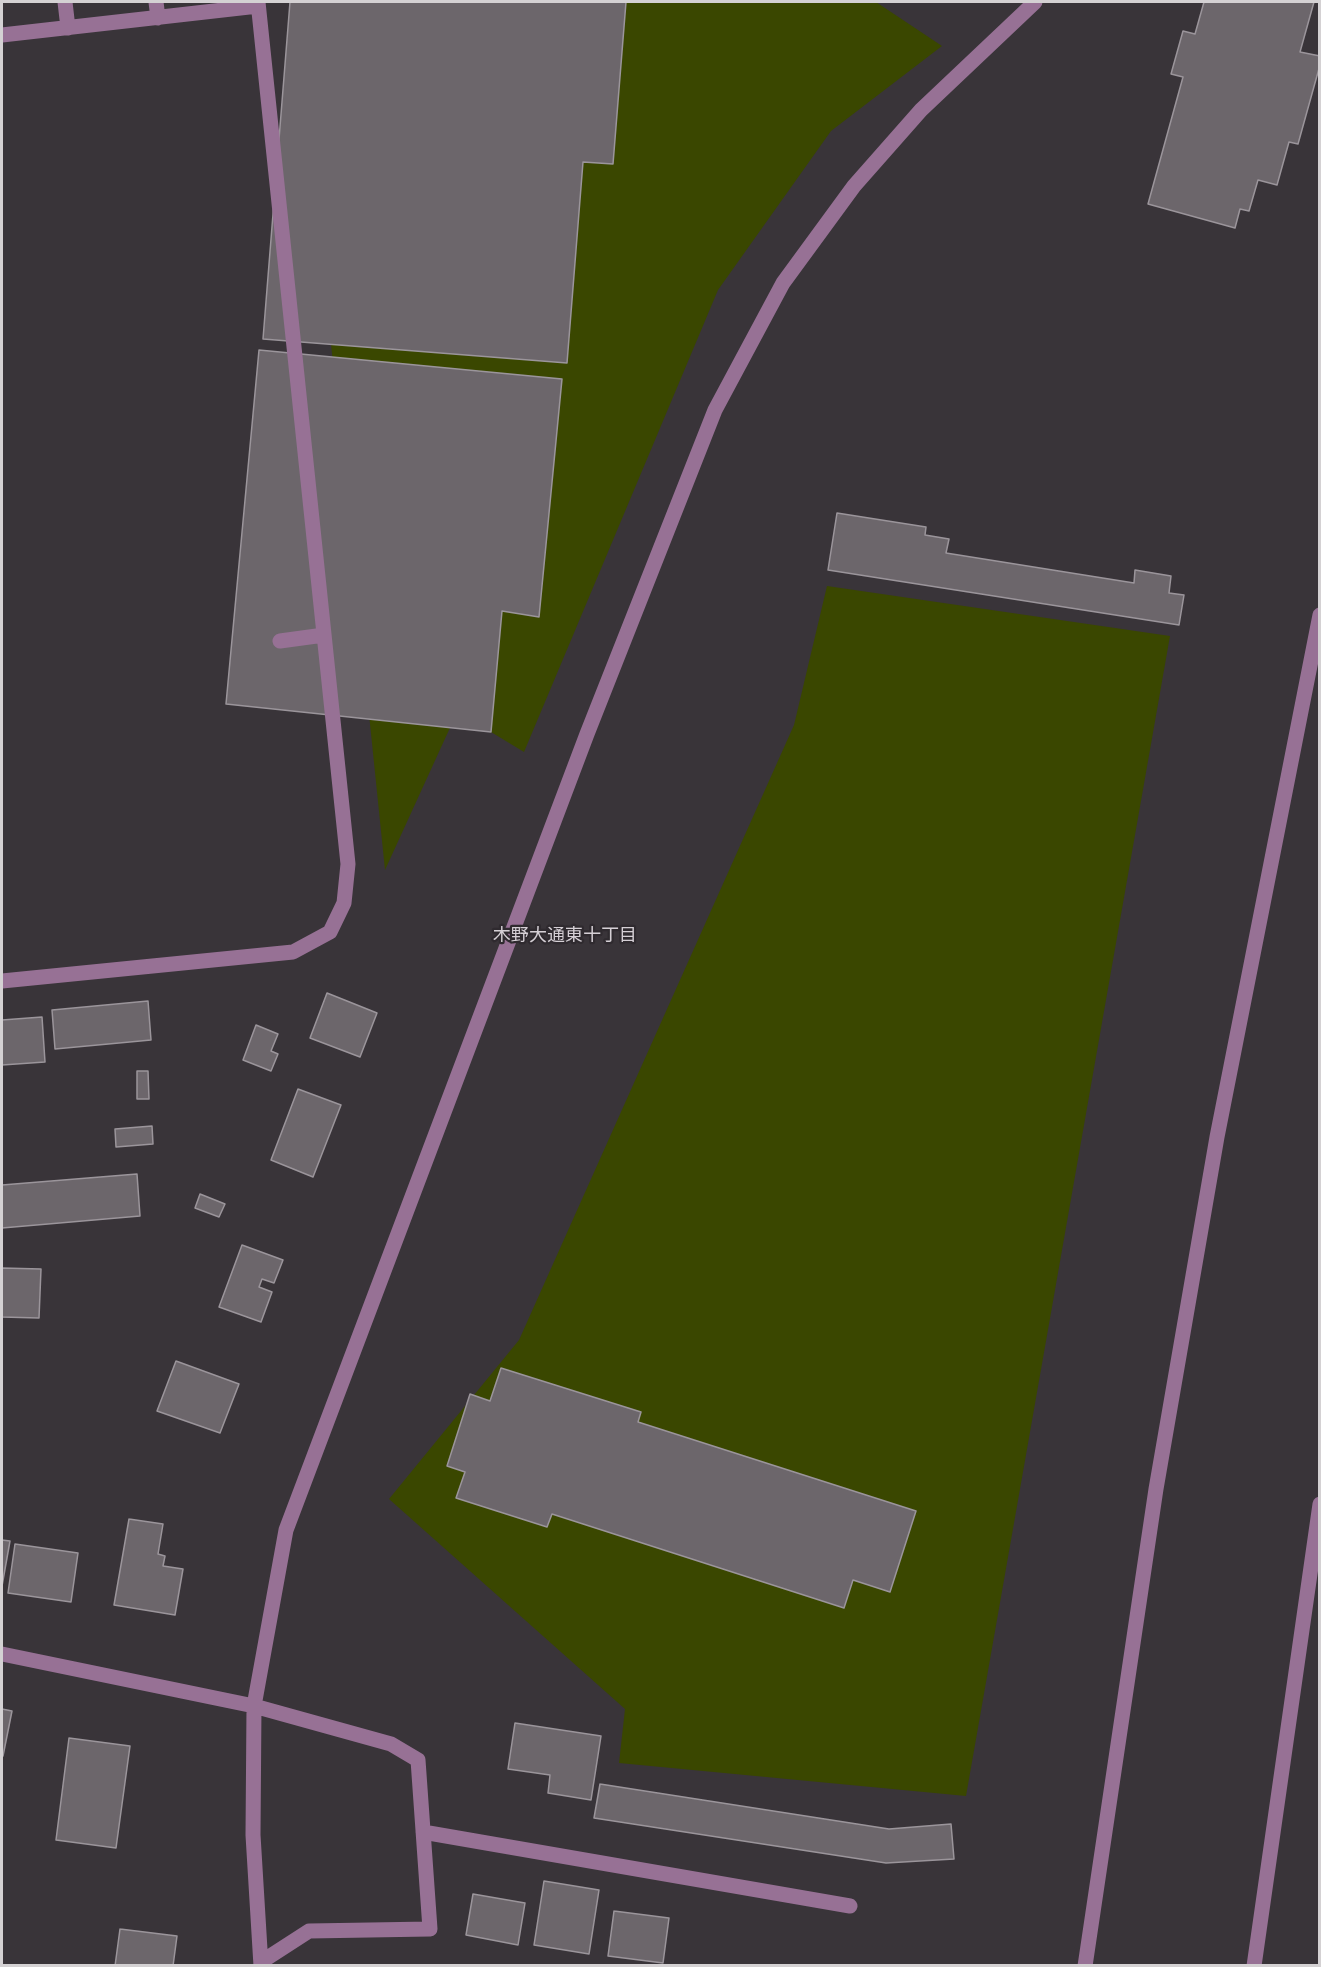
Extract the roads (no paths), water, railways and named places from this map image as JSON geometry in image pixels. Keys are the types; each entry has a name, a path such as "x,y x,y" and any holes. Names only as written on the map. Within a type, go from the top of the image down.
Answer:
{"street":[{"path":"65,2 68,28"},
{"path":"156,2 158,18"},
{"path":"261,1964 253,1835 254,1706 286,1530 586,734 715,410 783,283 854,186 921,110 1035,2"},
{"path":"2,35 158,18 258,4 348,864 344,903 330,932 293,951 2,981"},
{"path":"1085,1965 1156,1489 1217,1137 1320,615"},
{"path":"280,641 324,635"},
{"path":"1254,1965 1320,1504"},
{"path":"2,1654 254,1706 391,1744 418,1760 430,1929 309,1931 261,1964"},
{"path":"423,1832 850,1906"}],"district":[{"name":"木野大通東十丁目","path":"565,935"}]}
